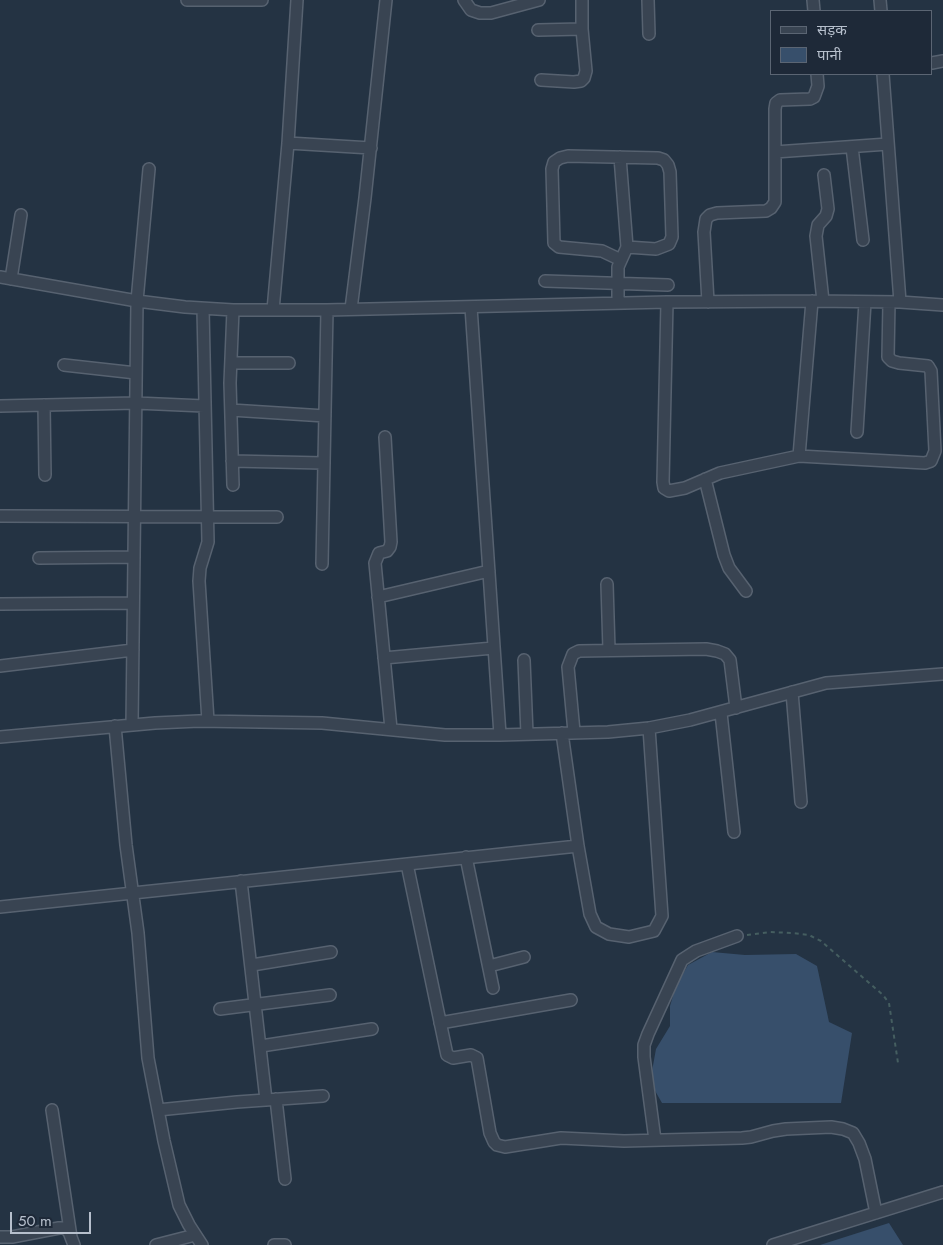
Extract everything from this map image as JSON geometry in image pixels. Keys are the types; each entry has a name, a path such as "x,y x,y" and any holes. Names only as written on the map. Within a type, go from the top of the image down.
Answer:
{"street":[{"path":"187,0 262,0"},
{"path":"273,310 288,143 297,0"},
{"path":"352,310 386,0"},
{"path":"464,0 471,10 480,13 491,13 515,4 539,0"},
{"path":"541,80 574,82 581,81 584,78 586,71 582,29 582,0"},
{"path":"648,0 649,34"},
{"path":"538,30 582,29"},
{"path":"708,302 704,232 706,219 710,215 718,213 766,211 771,208 775,202 776,103 780,100 810,99 814,97 818,86 817,75"},
{"path":"667,302 664,488 669,491 676,490 720,473 799,456 925,463 931,461 935,450 931,372 928,366 899,363 892,361 888,357 895,302 883,75"},
{"path":"288,143 371,148"},
{"path":"775,152 888,144"},
{"path":"852,147 863,240"},
{"path":"622,260 602,251 559,247 554,243 552,169 554,162 568,156 658,158 664,160 668,165 671,186 672,237 669,244 656,249 628,247"},
{"path":"618,303 618,267 628,247 620,157"},
{"path":"132,725 137,301 149,169"},
{"path":"799,456 818,301 816,236 818,225 826,216 828,209 824,174"},
{"path":"21,215 6,278 137,301 203,309 352,310 667,302 818,301 943,305"},
{"path":"546,281 668,285"},
{"path":"857,432 864,302"},
{"path":"471,307 500,735"},
{"path":"203,309 208,542 200,568 199,581 208,721"},
{"path":"233,310 231,363 233,485"},
{"path":"322,564 326,310"},
{"path":"231,363 289,363"},
{"path":"64,365 136,373"},
{"path":"0,406 136,403 204,406"},
{"path":"44,405 45,475"},
{"path":"231,410 324,416"},
{"path":"385,437 391,542 387,551 379,553 375,563 391,729"},
{"path":"232,462 323,462"},
{"path":"705,479 724,555 729,568 746,591"},
{"path":"0,516 277,518"},
{"path":"39,558 134,558"},
{"path":"378,597 489,571"},
{"path":"607,584 609,650"},
{"path":"0,604 133,602"},
{"path":"384,658 493,648"},
{"path":"574,732 568,667 572,654 579,651 706,649 725,654 730,660 736,708"},
{"path":"0,666 133,650"},
{"path":"524,660 527,734"},
{"path":"0,738 114,726 208,721 322,722 445,735 608,732 649,728 721,713 826,683 943,674"},
{"path":"792,692 801,802"},
{"path":"721,713 734,832"},
{"path":"114,726 126,844 138,933 144,1028 148,1058 180,1205 199,1240 156,1245"},
{"path":"562,732 578,846 590,914 596,927 609,934 629,937 654,931 662,916 649,728"},
{"path":"0,907 578,846"},
{"path":"466,857 493,988"},
{"path":"407,864 446,1051 449,1058 471,1055 477,1058 490,1133 497,1145 505,1147 561,1138 606,1141 751,1137 786,1129 831,1127 844,1129 852,1133 859,1143 865,1159 876,1212"},
{"path":"241,881 261,1046 285,1179"},
{"path":"655,1140 644,1057 644,1045 648,1034 682,960 696,951 737,936"},
{"path":"252,965 331,952"},
{"path":"489,966 524,957"},
{"path":"220,1009 330,995"},
{"path":"440,1023 571,1000"},
{"path":"261,1046 372,1029"},
{"path":"158,1110 323,1096"},
{"path":"52,1110 72,1241"},
{"path":"773,1245 943,1192"},
{"path":"0,1237 12,1237 65,1228 72,1241"},
{"path":"274,1245 285,1245"}],"path":[{"path":"737,936 770,932 792,933 809,935 821,941 889,1002 898,1063"}],"water":[{"path":"712,952 745,955 796,954 817,966 829,1022 852,1033 841,1103 662,1103 650,1082 656,1049 670,1026 670,1006 676,986 688,965"},
{"path":"889,1223 903,1245 820,1245"}]}
